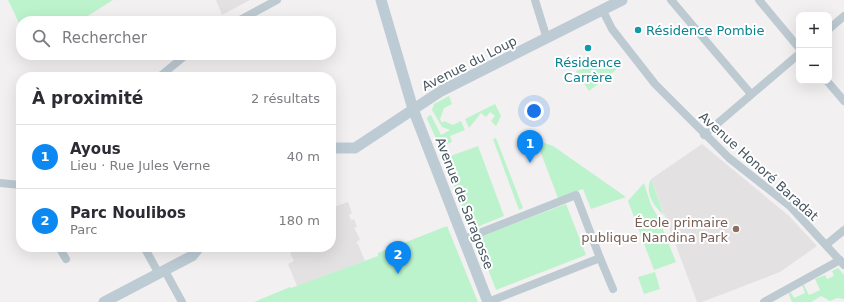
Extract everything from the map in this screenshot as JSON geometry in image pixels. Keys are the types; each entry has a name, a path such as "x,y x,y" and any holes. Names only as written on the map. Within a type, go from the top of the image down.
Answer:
{"street":[{"path":"247,16 277,0"},
{"name":"Avenue de Saragosse","path":"381,0 413,109 488,302"},
{"path":"535,0 547,39"},
{"name":"Avenue du Loup","path":"336,148 355,148 441,91 622,0"},
{"path":"671,0 751,94"},
{"path":"759,0 796,44"},
{"name":"Avenue Honoré Baradat","path":"602,9 612,29 655,84 704,135 729,158 790,206 842,262"},
{"path":"832,26 844,16"},
{"path":"704,135 796,56"},
{"path":"165,72 180,60"},
{"path":"829,84 844,102"},
{"path":"0,183 16,185"},
{"path":"464,239 576,195 613,289"},
{"path":"826,244 844,230"},
{"path":"62,252 66,259"},
{"path":"148,252 182,302"},
{"path":"104,302 192,256 195,252"},
{"path":"488,302 600,258"},
{"path":"764,302 842,262"}],"shaded area":[{"path":"216,0 250,0 222,15"},
{"name":"École primaire publique Nandina Park","path":"702,144 789,216 817,246 780,272 702,302 697,302 651,179"},
{"path":"348,202 352,213 349,215 351,220 354,219 357,227 354,228 360,239 356,243 358,244 365,261 297,286 288,264 294,261 290,253 336,252 336,206"}],"green space":[{"path":"8,0 113,0 88,16 16,17"},
{"path":"613,59 622,65 589,91 576,71"},
{"path":"449,96 452,104 444,108 440,119 442,123 444,121 453,125 461,121 465,130 450,136 452,142 440,147 427,119 428,116 431,115 441,135 450,130 442,127 432,110 434,104"},
{"path":"495,104 501,116 496,126 491,121 495,116 490,112 486,117 481,113 469,128 465,119"},
{"path":"496,138 523,208 519,210 493,139"},
{"path":"536,140 553,146 626,197 591,209 583,189 558,198"},
{"path":"478,146 504,216 472,229 441,155 442,152 445,158"},
{"path":"651,179 664,215 654,204 649,194 649,184"},
{"path":"644,183 651,205 658,217 676,262 654,270 628,201"},
{"path":"566,204 586,255 496,290 476,238"},
{"path":"447,226 478,302 254,302 290,287 291,288 378,256 378,253"},
{"path":"838,268 844,275 844,299 837,298 830,301 821,296 811,302 792,302 788,292 790,291 794,298 805,293 802,285 804,285 809,295 820,290 815,279 825,275 827,279 834,276 832,271"},
{"path":"655,272 660,289 644,294 638,277"}],"place":[{"name":"Résidence Pombie","path":"638,30"},
{"name":"Résidence Carrère","path":"588,48"},
{"name":"Ayous","path":"530,163"},
{"name":"École primaire publique Nandina Park","path":"736,229"},
{"name":"Parc Noulibos","path":"398,274"}]}
